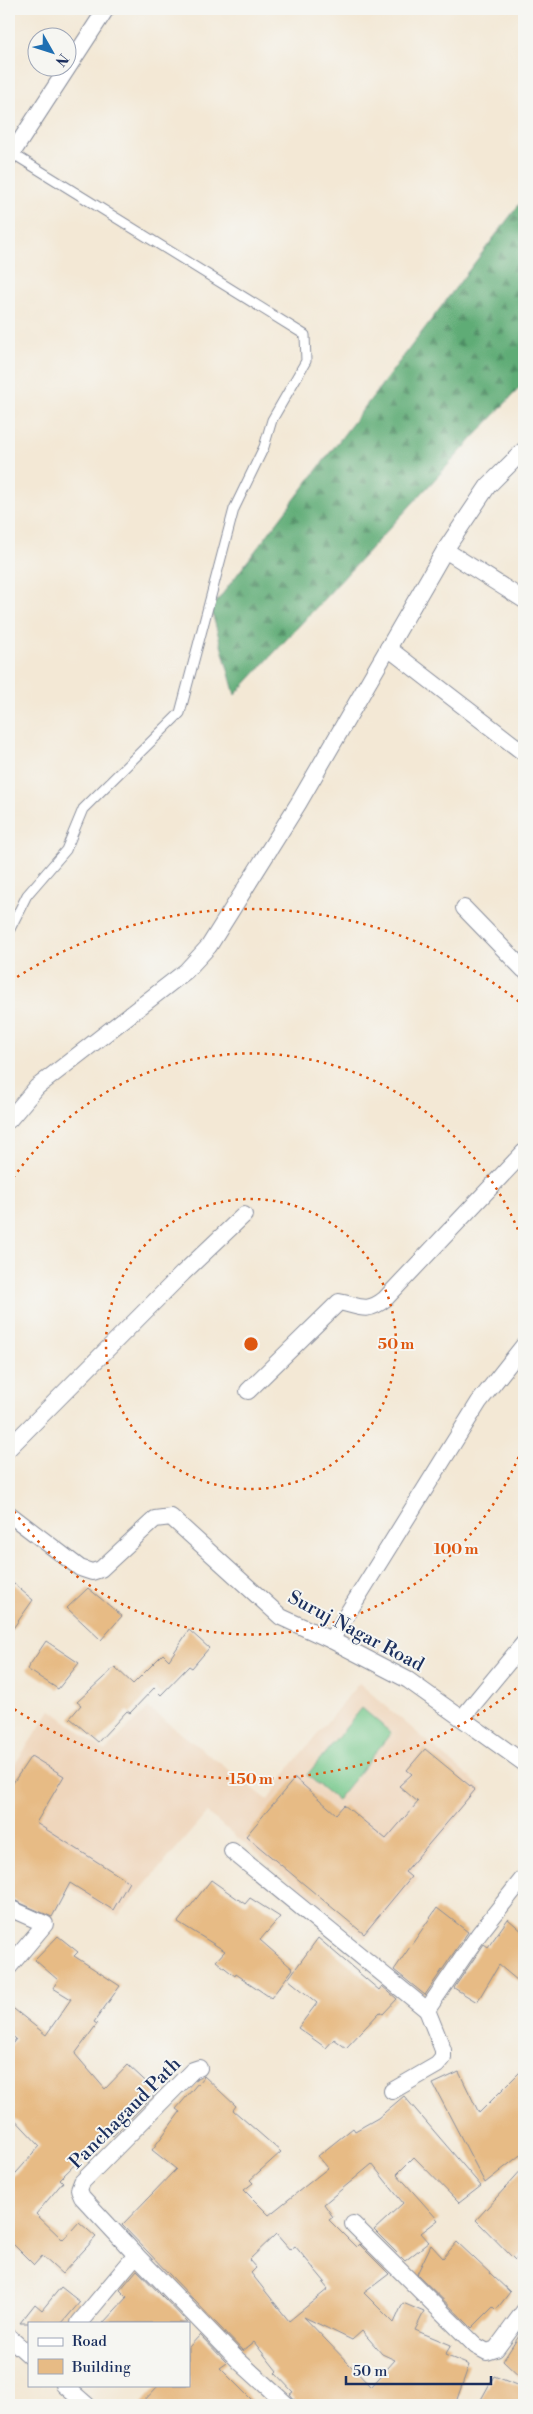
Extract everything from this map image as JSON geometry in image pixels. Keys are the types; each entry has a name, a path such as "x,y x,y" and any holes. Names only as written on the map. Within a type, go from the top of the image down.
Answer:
{"street":[{"path":"10,154 106,9"},
{"path":"9,1120 37,1087 186,972 209,946 298,804 445,550 488,486 524,450"},
{"path":"445,550 524,600"},
{"path":"388,648 524,753"},
{"path":"464,908 524,970"},
{"path":"248,1391 339,1302 364,1309 375,1306 385,1299 524,1152"},
{"path":"9,1448 183,1273 244,1215"},
{"path":"331,1640 479,1402 524,1345"},
{"name":"Suruj Nagar Road","path":"9,1514 80,1568 92,1572 101,1569 155,1519 171,1517 281,1617 331,1640 408,1680 524,1764"},
{"path":"462,1718 524,1643"},
{"path":"232,1851 426,2010 443,2050 443,2058 437,2065 392,2091"},
{"path":"426,2010 479,1934 524,1877"},
{"path":"9,1908 45,1924 9,1968"},
{"name":"Panchagaud Path","path":"199,2068 193,2070 82,2182 79,2190 82,2197 136,2255 239,2361 287,2405"},
{"path":"353,2224 476,2346 487,2352 496,2349 524,2311"},
{"path":"79,2322 136,2255"},
{"path":"9,2337 28,2353"},
{"path":"65,2386 87,2405"}],"lane":[{"path":"9,931 27,895 66,850 82,809 180,713 234,509 264,447 272,420 306,361 305,335 10,154"}],"shaded area":[{"path":"359,1683 483,1789 411,1873 418,1879 365,1940 207,1813 118,1916 9,1852 9,1773 51,1710 105,1751 148,1708 268,1800 290,1767"}],"green space":[{"path":"524,198 524,383 235,695 211,609"},
{"path":"362,1708 391,1733 337,1800 307,1775"}],"building":[{"path":"9,1580 33,1600 9,1634"},
{"path":"88,1588 122,1616 101,1640 67,1608"},
{"path":"189,1630 209,1648 192,1668 189,1666 161,1695 154,1688 130,1713 127,1711 98,1742 70,1718 81,1705 77,1702 115,1667 133,1684 163,1654 169,1660"},
{"path":"46,1641 79,1663 58,1689 27,1669"},
{"path":"425,1749 475,1790 405,1872 411,1877 364,1934 246,1836 295,1778 336,1814 344,1805 386,1839 418,1802 399,1786 412,1774 407,1770"},
{"path":"31,1756 64,1776 36,1823 129,1882 113,1910 70,1883 52,1917 9,1898 9,1789"},
{"path":"211,1880 245,1904 250,1898 280,1917 260,1940 293,1969 271,1998 236,1974 235,1976 216,1961 225,1951 178,1922"},
{"path":"437,1908 468,1932 425,1995 394,1970"},
{"path":"508,1919 524,1933 524,1986 499,1965 477,2002 454,1988 484,1944 488,1947"},
{"path":"58,1936 78,1952 74,1956 120,1986 94,2022 97,2024 75,2054 105,2089 128,2065 157,2092 113,2136 108,2132 60,2179 63,2182 36,2214 63,2240 79,2222 96,2237 62,2274 42,2256 34,2265 9,2240 9,2181 40,2146 9,2113 9,2048 16,2039 9,2033 9,2005 46,2035 71,1999 53,1988 58,1980 35,1960"},
{"path":"318,1938 379,1990 382,1986 397,1999 383,2014 380,2012 346,2048 334,2039 326,2048 298,2028 317,2003 288,1979"},
{"path":"524,2068 524,2152 485,2183 433,2084 459,2072 479,2113"},
{"path":"204,2076 236,2106 233,2110 281,2152 250,2180 253,2183 244,2190 269,2215 328,2168 318,2156 353,2128 355,2131 378,2118 404,2096 481,2186 459,2203 414,2157 397,2174 438,2220 421,2233 429,2242 405,2261 374,2230 403,2203 372,2164 324,2204 333,2217 329,2220 356,2247 359,2244 389,2274 364,2293 394,2323 403,2303 424,2312 415,2330 451,2345 445,2355 469,2365 455,2405 299,2405 290,2394 293,2392 275,2373 277,2371 254,2342 243,2351 122,2225 176,2169 152,2150 180,2112 176,2109","holes":["276,2234 290,2250 295,2246 325,2282 323,2283 328,2289 289,2321 251,2273 256,2268 249,2260","304,2317 352,2340 362,2331 382,2354 395,2360 371,2387"]},
{"path":"524,2167 524,2199 518,2207 524,2213 524,2250 515,2260 476,2220"},
{"path":"457,2242 510,2292 496,2310 493,2307 472,2328 417,2274 431,2245 443,2258"},
{"path":"137,2270 187,2322 104,2322 127,2297 120,2290"},
{"path":"61,2287 80,2302 63,2322 20,2323 35,2304 42,2310"},
{"path":"524,2328 524,2381 503,2361"},
{"path":"200,2335 227,2363 220,2368 257,2405 140,2405 158,2386 190,2386 190,2346"},
{"path":"494,2376 524,2388 524,2405 478,2405"}]}
